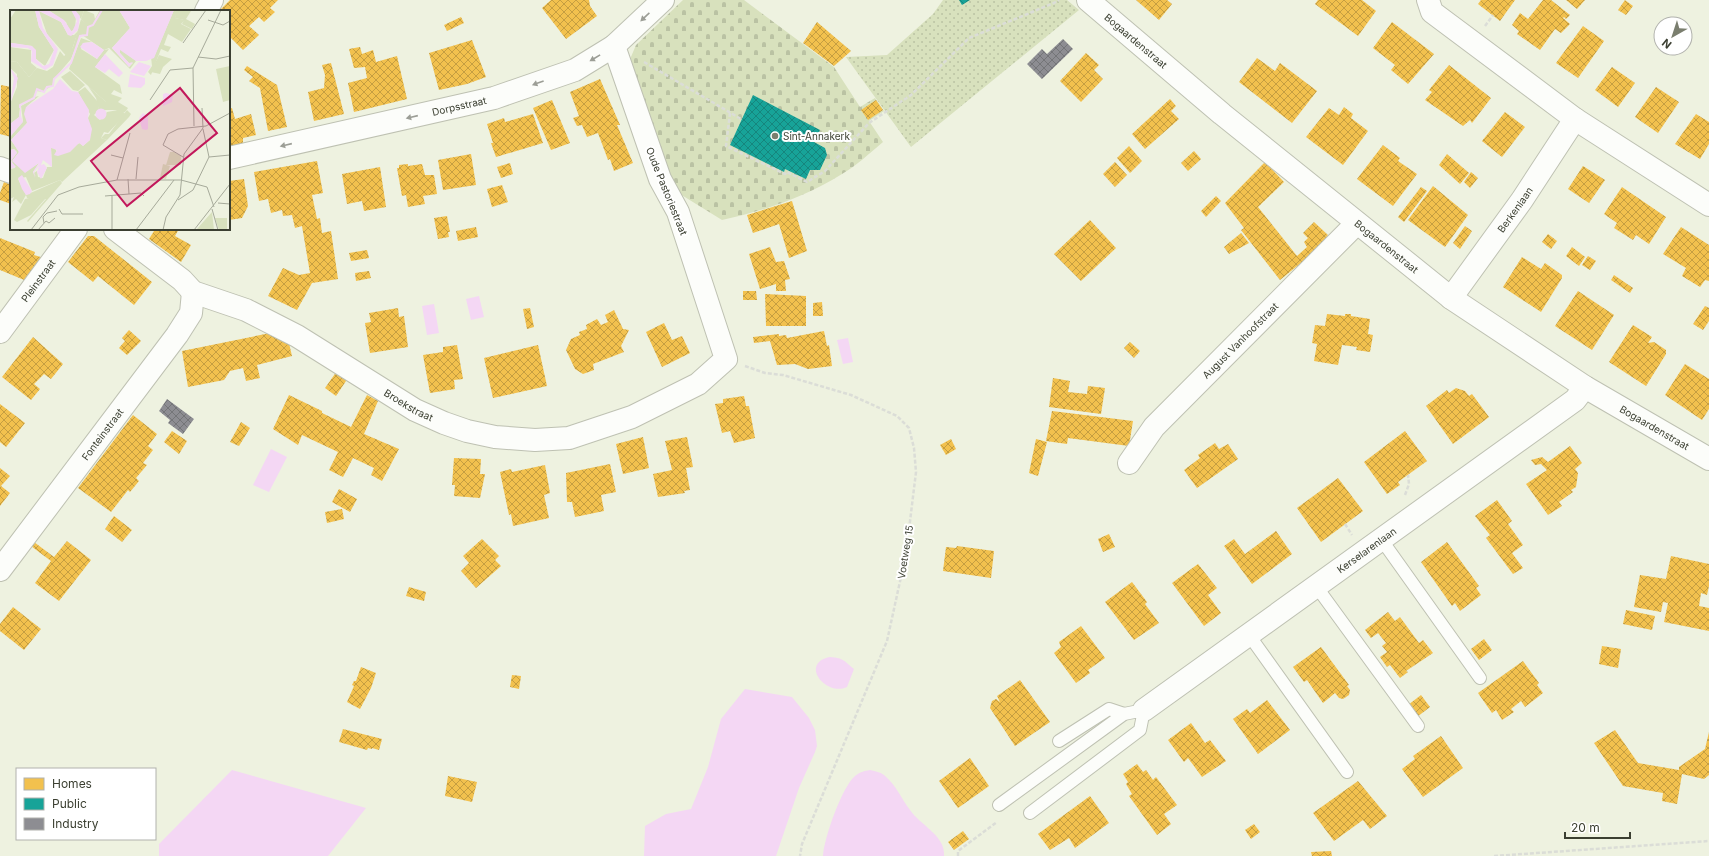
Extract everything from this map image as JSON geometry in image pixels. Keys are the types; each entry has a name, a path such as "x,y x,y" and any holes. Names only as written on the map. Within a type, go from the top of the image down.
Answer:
{"street":[{"path":"207,10 212,0"},
{"name":"Dorpsstraat","path":"230,158 494,98 575,70 618,42 663,0"},
{"name":"Bogaardenstraat","path":"1088,0 1226,117 1451,298 1585,387 1709,459"},
{"path":"1428,0 1432,12 1575,118 1709,205"},
{"name":"Oude Pastoriestraat","path":"618,42 660,179 678,212 726,359"},
{"name":"Berkenlaan","path":"1451,298 1522,200 1575,118"},
{"path":"0,168 10,172"},
{"name":"August Vanhoofstraat","path":"1129,463 1154,427 1357,223"},
{"name":"Pleinstraat","path":"0,332 75,230"},
{"name":"Broekstraat","path":"116,230 182,280 193,292 246,310 297,336 422,413 444,424 495,437 535,440 569,438 632,417 698,384 726,359"},
{"name":"Fonteinstraat","path":"0,570 177,335 190,312 193,292"},
{"name":"Kerselarenlaan","path":"1134,712 1249,635 1575,400 1585,387"}],"lane":[{"path":"1381,539 1480,678"},
{"path":"1316,586 1418,726"},
{"path":"1249,635 1347,772"},
{"path":"1059,741 1109,709 1134,712"},
{"path":"999,805 1134,712"},
{"path":"1030,813 1140,730 1134,712"}],"path":[{"path":"730,113 726,146 785,174 787,172 807,182 825,171 869,123 911,95 969,38 1058,0"},
{"path":"1484,28 1493,15"},
{"path":"618,42 730,113 742,119"},
{"name":"Voetweg 15","path":"726,359 765,373 783,375 851,395 897,416 909,428 914,448 916,472 906,554 887,641 802,844 800,856"},
{"path":"1405,495 1409,484 1408,475"},
{"path":"1345,524 1354,537"},
{"path":"1494,856 1709,841"}],"green space":[{"path":"683,0 744,0 834,67 860,107 875,98 884,111 869,121 883,142 847,171 814,190 769,208 722,220 667,186 628,64 636,45"},
{"path":"943,0 1067,0 1079,10 911,147 846,57 887,55 933,14"}],"shaded area":[{"path":"479,296 484,317 471,320 466,299"},
{"path":"434,304 439,333 427,335 422,306"},
{"path":"848,338 853,362 843,364 837,340"},
{"path":"271,449 287,457 269,492 253,485"},
{"path":"830,657 841,659 854,669 847,687 839,689 831,687 819,678 816,672 817,666 821,660"},
{"path":"745,689 792,697 809,718 815,730 817,746 799,788 776,856 644,856 645,826 666,814 691,809 708,767 721,719"},
{"path":"232,770 366,808 328,856 159,856 159,844"},
{"path":"870,770 882,774 892,783 914,815 932,831 941,842 944,849 944,856 823,856 830,826 839,801 855,776"}],"building: Homes":[{"path":"230,0 278,0 270,8 275,12 264,22 259,17 249,26 259,35 243,50 230,37 230,10 220,10"},
{"path":"551,0 589,0 590,6 597,16 566,39 542,8"},
{"path":"1136,0 1167,0 1172,4 1159,20"},
{"path":"1318,0 1362,0 1376,11 1358,36 1315,4"},
{"path":"1481,0 1515,0 1500,21 1478,4"},
{"path":"1543,0 1551,0 1570,15 1566,19 1564,17 1563,18 1570,24 1561,33 1555,29 1540,50 1517,34 1519,31 1512,25 1520,13 1528,19"},
{"path":"1566,0 1585,0 1577,9"},
{"path":"1625,0 1633,6 1626,15 1618,10"},
{"path":"461,17 464,23 447,31 444,25"},
{"path":"817,22 851,51 834,66 803,43"},
{"path":"1392,22 1434,54 1408,84 1391,70 1395,65 1373,48"},
{"path":"1583,26 1604,41 1578,78 1556,63"},
{"path":"472,40 486,77 467,84 439,90 429,53"},
{"path":"360,47 362,54 373,50 376,62 397,56 407,99 354,112 348,83 367,78 365,67 354,68 349,49"},
{"path":"1086,53 1099,65 1094,70 1103,79 1081,102 1060,81"},
{"path":"1257,58 1275,71 1280,63 1317,91 1292,123 1239,82"},
{"path":"331,63 344,114 314,121 308,92 324,88 325,75 322,65"},
{"path":"1449,65 1491,98 1472,123 1470,120 1463,126 1425,100 1432,92 1429,90"},
{"path":"247,66 277,85 287,127 268,131 260,88 249,81 253,77 244,70"},
{"path":"1612,67 1635,83 1618,107 1595,90"},
{"path":"600,79 620,125 617,125 633,163 614,171 610,159 608,160 598,133 587,137 582,125 577,126 573,118 579,116 570,92"},
{"path":"1,85 10,87 10,137 0,134"},
{"path":"1656,87 1679,102 1658,133 1635,117"},
{"path":"1170,99 1176,106 1171,111 1179,119 1145,149 1132,134"},
{"path":"552,100 570,143 551,150 533,108"},
{"path":"876,100 883,110 868,120 861,110"},
{"path":"1344,107 1353,114 1351,118 1368,131 1343,165 1306,137 1329,108 1339,115"},
{"path":"232,108 235,119 251,114 256,135 243,138 243,143 231,146 230,128 230,109"},
{"path":"1505,112 1525,127 1502,157 1482,141"},
{"path":"533,114 543,143 496,157 487,124 504,118 505,122"},
{"path":"1696,114 1709,122 1709,144 1700,159 1675,144"},
{"path":"1383,145 1400,158 1398,161 1417,174 1393,206 1357,179"},
{"path":"1129,146 1142,161 1130,173 1117,158"},
{"path":"1194,151 1201,159 1188,171 1181,163"},
{"path":"471,154 476,185 443,190 438,160"},
{"path":"1447,154 1469,173 1460,184 1439,165"},
{"path":"317,161 323,193 312,195 317,219 320,218 322,233 331,231 338,279 312,283 297,310 268,296 283,268 299,275 310,273 302,226 295,228 292,215 283,216 282,210 271,213 268,199 259,201 254,172"},
{"path":"1115,162 1127,175 1115,187 1103,174"},
{"path":"1265,162 1284,182 1258,207 1297,256 1307,247 1304,242 1308,238 1303,233 1314,222 1328,235 1313,253 1280,280 1241,230 1244,228 1225,203"},
{"path":"510,163 513,174 501,178 497,167"},
{"path":"408,164 408,166 422,164 425,175 434,175 437,194 423,196 425,204 408,207 406,195 402,196 397,168 399,168 399,165"},
{"path":"1583,166 1605,180 1589,203 1568,189"},
{"path":"380,167 386,207 364,211 362,201 347,204 342,174"},
{"path":"1471,172 1478,178 1470,188 1464,182"},
{"path":"244,179 248,206 242,218 230,220 230,181"},
{"path":"4,182 10,185 10,204 0,200 0,193"},
{"path":"502,185 508,202 492,207 487,189"},
{"path":"1433,186 1468,215 1445,247 1408,220"},
{"path":"1421,187 1427,191 1404,222 1398,217"},
{"path":"1622,187 1666,217 1649,244 1636,235 1633,240 1614,228 1617,223 1604,214"},
{"path":"1216,196 1221,201 1206,217 1201,211"},
{"path":"792,201 807,251 789,258 779,224 753,233 747,215"},
{"path":"447,216 450,232 448,232 449,237 438,239 434,218"},
{"path":"1090,220 1116,248 1081,281 1054,254"},
{"path":"1465,226 1472,231 1460,249 1453,243"},
{"path":"476,227 478,237 458,241 456,231"},
{"path":"1681,227 1709,245 1709,281 1705,280 1700,287 1682,276 1686,268 1663,254"},
{"path":"178,230 175,236 191,245 181,262 149,239 154,231"},
{"path":"1241,233 1249,243 1229,254 1224,247"},
{"path":"1548,234 1557,241 1551,249 1542,242"},
{"path":"88,236 94,236 152,282 134,305 98,276 93,282 68,262"},
{"path":"0,238 35,252 34,255 44,258 29,282 0,270"},
{"path":"770,247 776,262 784,261 790,279 785,280 786,291 776,291 776,284 760,289 749,254"},
{"path":"1572,247 1585,257 1579,266 1566,256"},
{"path":"367,250 369,258 351,261 349,253"},
{"path":"1588,256 1596,261 1590,270 1582,265"},
{"path":"1522,257 1541,269 1545,263 1562,275 1562,278 1541,312 1503,287"},
{"path":"369,271 371,278 356,281 355,273"},
{"path":"1614,275 1633,288 1630,293 1611,280"},
{"path":"743,291 756,291 757,300 743,300"},
{"path":"1578,291 1614,315 1592,350 1555,326"},
{"path":"765,294 806,296 806,326 766,326"},
{"path":"822,302 823,316 813,316 813,303"},
{"path":"1705,306 1709,308 1709,321 1703,330 1693,324"},
{"path":"398,308 399,317 404,316 408,347 370,353 365,323 371,322 369,313"},
{"path":"530,308 534,327 527,329 523,309"},
{"path":"614,310 623,329 629,330 621,346 624,352 593,364 594,370 583,374 575,369 566,350 571,339 580,335 579,332 587,329 586,325 597,319 601,325 608,322 605,315"},
{"path":"1327,314 1345,316 1345,314 1351,314 1351,316 1370,319 1368,334 1373,335 1370,352 1356,350 1357,347 1342,345 1338,365 1314,361 1317,344 1312,343 1315,325 1325,326"},
{"path":"664,323 672,340 682,336 690,353 662,367 646,332"},
{"path":"1633,325 1652,337 1648,343 1654,342 1666,350 1666,354 1646,386 1609,362"},
{"path":"129,330 141,341 127,355 119,348 125,341 122,338"},
{"path":"824,331 827,346 829,345 832,366 808,369 795,364 777,365 770,341 754,343 753,337 779,334 779,336 786,335 787,338"},
{"path":"275,332 288,339 292,356 257,365 260,378 246,381 243,368 230,371 224,380 188,387 182,351"},
{"path":"33,337 63,364 51,379 44,374 34,384 40,389 31,400 2,377"},
{"path":"1130,342 1140,351 1134,358 1124,348"},
{"path":"457,345 463,379 454,380 455,389 430,393 423,355 443,352 443,347"},
{"path":"538,345 547,386 493,398 484,358"},
{"path":"1685,364 1709,379 1709,409 1702,420 1665,395"},
{"path":"337,371 348,378 336,396 325,388"},
{"path":"1053,378 1070,381 1068,392 1087,394 1088,386 1105,388 1101,414 1049,407"},
{"path":"1456,388 1465,391 1469,396 1472,394 1489,417 1453,444 1426,406 1447,390 1449,393"},
{"path":"289,395 351,427 367,395 378,401 364,434 399,449 382,481 371,475 374,468 353,458 343,477 329,470 338,452 302,435 298,445 273,429"},
{"path":"744,396 746,406 749,406 755,438 734,443 730,431 722,433 715,404 723,403 723,399"},
{"path":"0,404 25,423 6,447 0,442"},
{"path":"1052,411 1133,421 1129,446 1068,438 1067,444 1046,441"},
{"path":"133,415 157,434 148,446 153,450 143,463 147,465 136,478 139,481 130,492 128,490 111,512 78,488"},
{"path":"241,422 250,428 239,446 230,442"},
{"path":"172,431 187,441 179,454 164,442"},
{"path":"1405,431 1427,461 1398,482 1400,485 1387,494 1364,462"},
{"path":"643,437 649,468 623,474 616,444"},
{"path":"687,437 693,467 686,468 690,490 684,491 685,493 658,497 653,474 672,470 665,441"},
{"path":"951,439 956,449 946,455 940,445"},
{"path":"1036,439 1047,442 1038,476 1029,473"},
{"path":"1215,443 1219,449 1228,444 1238,459 1197,488 1184,470 1200,458 1198,455"},
{"path":"1570,446 1582,463 1575,469 1578,473 1576,487 1571,490 1573,492 1559,502 1562,506 1548,515 1526,484 1547,470 1541,464 1535,465 1531,460 1542,457 1548,462"},
{"path":"454,458 481,459 480,474 485,474 480,498 454,496 455,485 452,485"},
{"path":"610,464 616,492 601,495 604,511 575,517 572,502 567,502 566,473"},
{"path":"545,465 550,493 544,495 549,518 513,526 511,514 509,515 500,472 511,469 512,472"},
{"path":"0,468 10,476 1,486 10,493 0,506"},
{"path":"1338,478 1363,511 1321,542 1297,508"},
{"path":"339,489 357,499 350,512 332,502"},
{"path":"1497,500 1512,521 1508,524 1523,545 1512,553 1523,568 1513,574 1486,538 1490,535 1475,516"},
{"path":"342,509 344,519 327,523 325,512"},
{"path":"114,516 132,530 122,542 105,529"},
{"path":"1276,531 1292,554 1252,584 1224,546 1234,539 1245,554"},
{"path":"1109,534 1115,547 1103,552 1098,539"},
{"path":"482,539 499,556 495,560 501,566 476,588 461,571 469,563 463,556"},
{"path":"67,541 91,560 59,601 35,583 51,561 31,546 34,542 54,557"},
{"path":"1447,542 1479,586 1476,588 1481,595 1460,611 1455,603 1452,606 1421,562"},
{"path":"957,546 994,551 991,578 943,571 946,547 956,548"},
{"path":"1671,556 1709,564 1709,586 1707,595 1701,593 1699,606 1709,608 1709,631 1664,622 1668,603 1663,602 1661,612 1634,607 1640,575 1666,579"},
{"path":"1198,564 1217,588 1208,595 1221,613 1204,626 1172,583"},
{"path":"1132,582 1147,602 1145,604 1159,623 1134,640 1105,602"},
{"path":"409,587 426,592 424,601 406,596"},
{"path":"13,607 41,629 24,650 0,631 0,624"},
{"path":"1626,610 1655,616 1652,630 1623,624"},
{"path":"1388,612 1395,621 1400,617 1419,643 1423,640 1433,653 1406,671 1408,672 1400,678 1390,665 1387,667 1380,657 1387,652 1382,646 1386,643 1378,633 1371,638 1365,630"},
{"path":"1081,626 1105,658 1088,670 1090,673 1076,683 1054,653 1061,647 1059,642"},
{"path":"1484,639 1492,650 1479,660 1471,649"},
{"path":"1602,646 1621,649 1618,668 1599,664"},
{"path":"1321,647 1349,685 1347,686 1350,690 1349,695 1343,699 1339,698 1335,693 1323,703 1307,680 1304,682 1293,667"},
{"path":"1523,661 1539,683 1537,685 1543,693 1525,707 1521,701 1511,709 1514,712 1502,720 1496,710 1492,713 1478,693"},
{"path":"361,667 376,673 371,688 360,709 347,702 354,686 352,685 354,681 356,681"},
{"path":"512,675 521,676 519,689 510,687"},
{"path":"1020,680 1050,722 1015,746 990,708 992,701 996,699 1000,702 997,696"},
{"path":"1421,695 1430,707 1417,717 1408,705"},
{"path":"1267,700 1290,730 1258,754 1233,719 1247,709 1250,713"},
{"path":"1191,723 1205,743 1210,740 1226,761 1202,777 1188,758 1184,762 1168,740"},
{"path":"343,729 382,739 379,750 368,748 367,750 339,742"},
{"path":"1615,730 1638,763 1679,770 1679,767 1705,749 1709,732 1709,775 1704,779 1682,774 1677,804 1662,801 1663,793 1623,786 1594,743"},
{"path":"1441,736 1463,768 1423,797 1402,769 1415,759 1413,756"},
{"path":"970,758 989,786 958,808 939,781"},
{"path":"1137,764 1143,772 1146,770 1153,780 1156,777 1177,805 1164,814 1171,824 1157,835 1129,796 1132,794 1126,784 1128,782 1123,774"},
{"path":"448,776 477,782 472,802 445,796"},
{"path":"1358,781 1387,816 1370,829 1363,820 1334,841 1313,813"},
{"path":"1090,796 1109,823 1075,848 1069,838 1050,850 1038,834"},
{"path":"1254,824 1260,832 1251,839 1245,830"},
{"path":"963,831 969,839 954,850 948,842"},
{"path":"1331,851 1332,856 1312,856 1311,852"}],"building: Public":[{"path":"959,0 970,0 962,5"},
{"name":"Sint-Annakerk","path":"753,95 820,130 814,142 825,148 827,155 820,170 810,170 806,179 785,169 784,172 730,145"}],"building: Industry":[{"path":"1063,39 1073,49 1042,79 1027,64 1042,49 1047,54"},
{"path":"167,399 194,419 183,434 168,423 170,420 159,411"}],"place":[{"name":"Sint-Annakerk","path":"775,136"}]}
